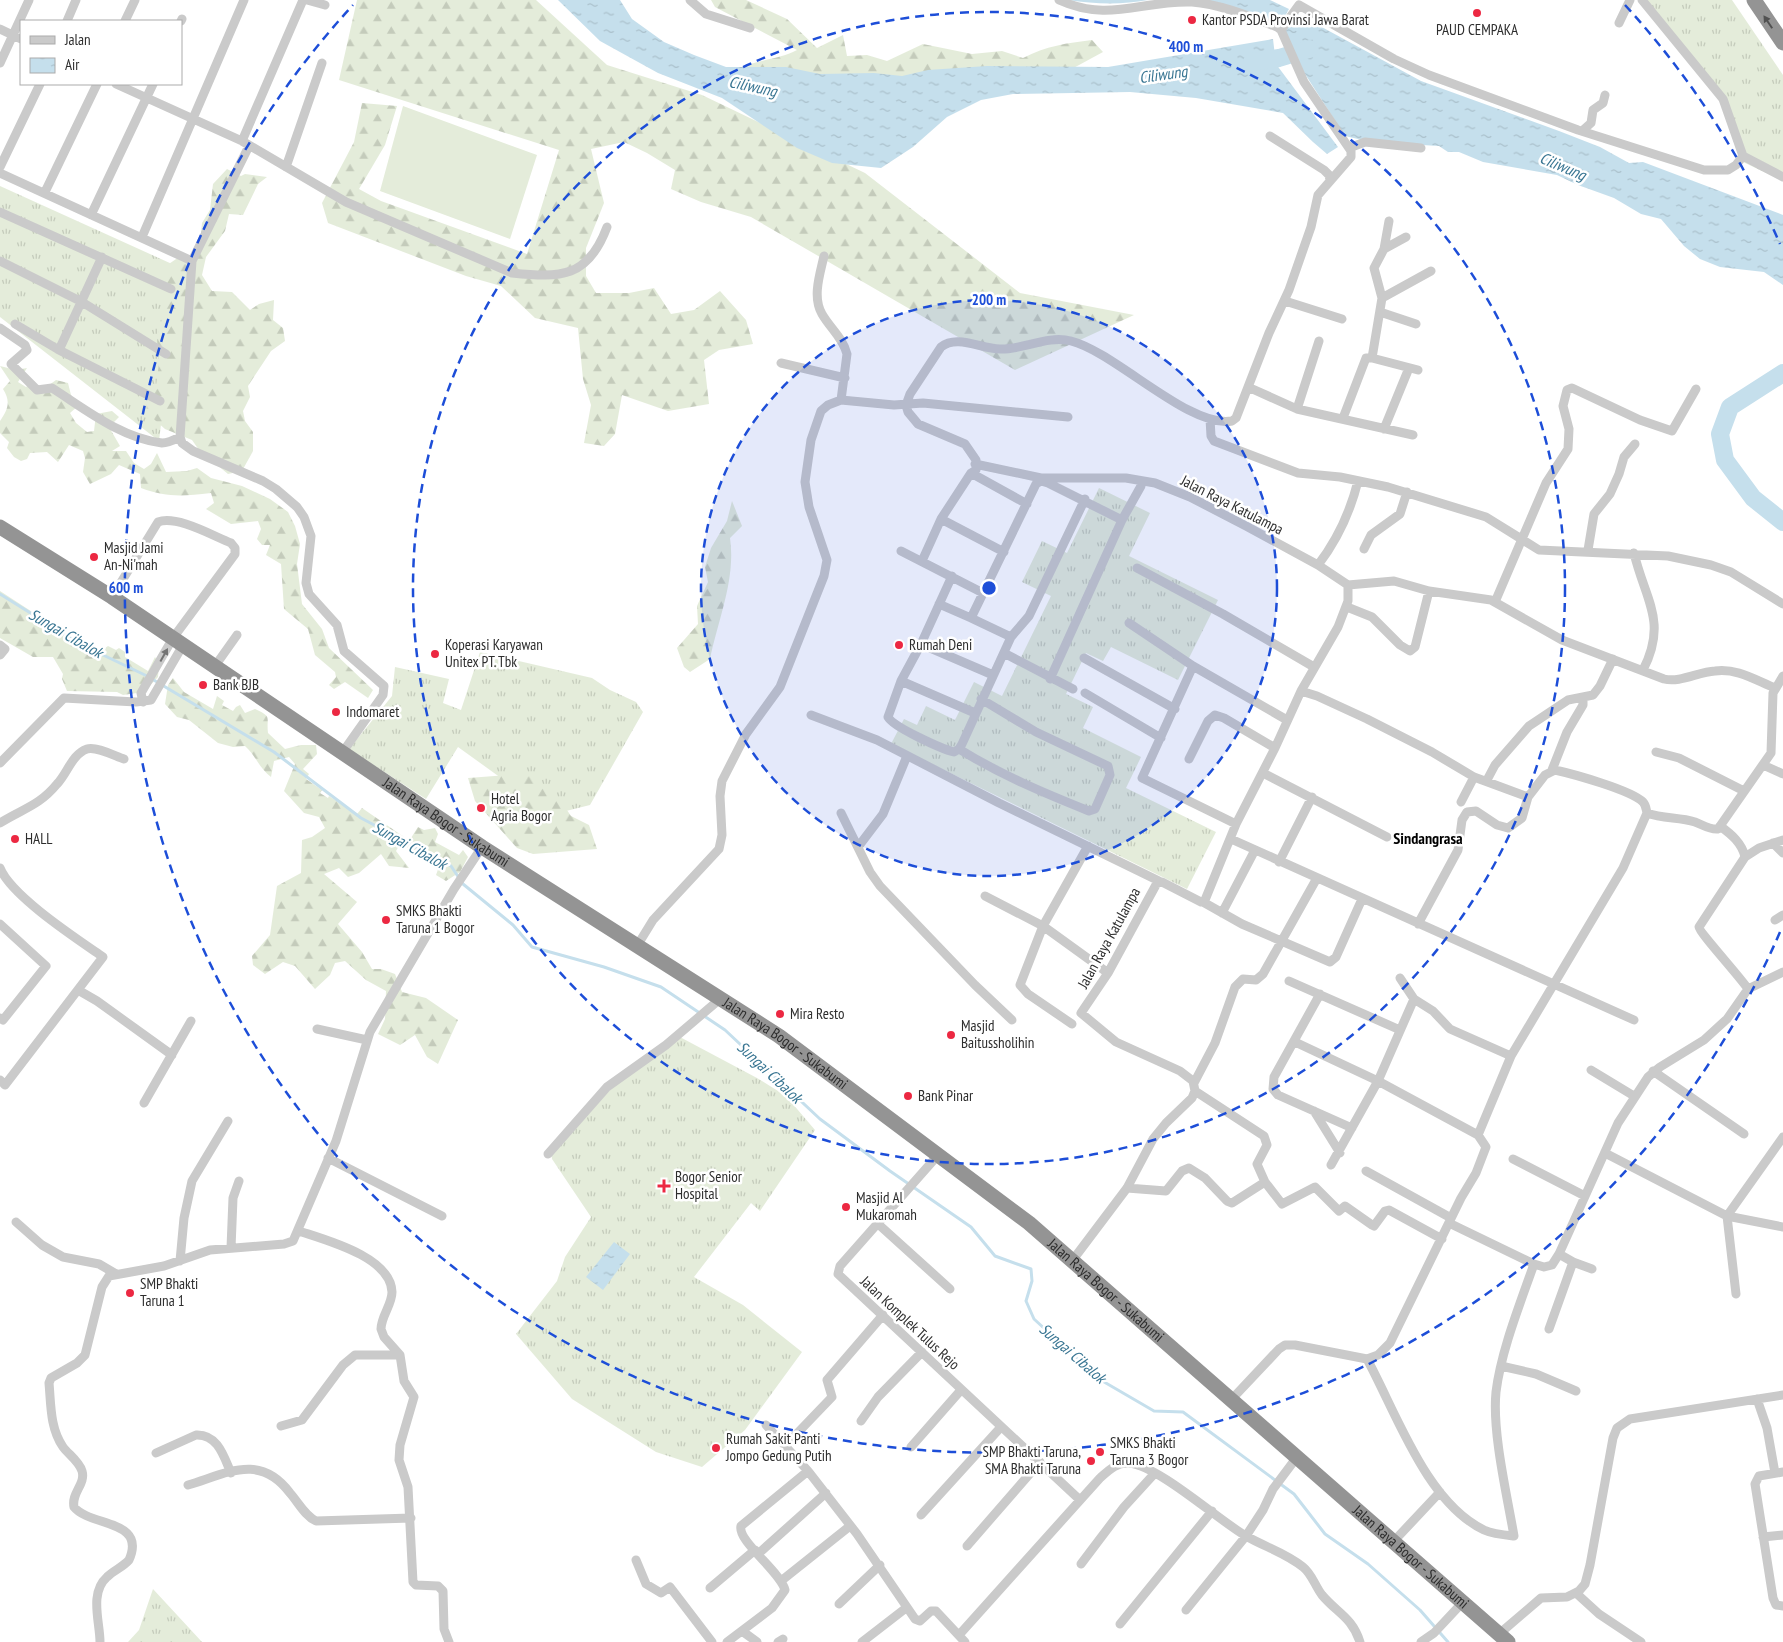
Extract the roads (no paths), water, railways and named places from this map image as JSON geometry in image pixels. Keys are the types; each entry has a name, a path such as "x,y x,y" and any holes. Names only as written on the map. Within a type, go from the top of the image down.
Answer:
{"highway":[{"path":"1754,0 1783,43"},
{"name":"Jalan Raya Bogor - Sukabumi","path":"0,527 112,597 482,847 779,1036 939,1154 1072,1261 1504,1638"}],"street":[{"path":"23,20 29,0"},
{"path":"67,20 76,0"},
{"path":"125,20 135,0"},
{"path":"142,237 195,118 244,0"},
{"path":"303,0 245,144 192,261 180,437 182,443 193,451 276,489 297,507 304,517 311,536 306,583 309,594 337,625 344,651 384,686 383,695 342,753"},
{"path":"307,0 325,6"},
{"path":"690,0 706,14 750,28"},
{"path":"922,561 942,518 971,473 976,470 976,460 965,444 918,424 910,417 906,405 910,394 934,356 945,344 970,343 1003,349 1062,340 1088,348 1184,408 1210,419 1225,422 1234,420 1271,328 1285,302 1309,232 1318,195 1350,160 1351,155 1348,147 1304,82 1282,30 1209,4 1168,2 1102,11 1074,7 1059,0"},
{"path":"1619,23 1630,0"},
{"path":"1642,0 1723,99 1743,156 1783,177"},
{"path":"1282,30 1299,5 1394,59 1429,75 1582,131 1704,170 1728,170 1736,165 1743,156"},
{"path":"0,28 17,37 0,64"},
{"path":"286,167 322,63"},
{"path":"0,167 40,85"},
{"path":"45,192 97,85"},
{"path":"118,85 146,99 195,118 245,144 346,202 512,273 537,276 570,272 592,258 607,226"},
{"path":"90,215 153,85"},
{"path":"1582,131 1591,123 1593,110 1603,103 1605,95"},
{"path":"1270,136 1324,170 1329,175 1330,180"},
{"path":"1348,147 1365,142 1421,148"},
{"path":"0,173 192,261"},
{"path":"0,212 171,289"},
{"path":"1372,358 1382,298 1374,273 1376,263 1384,249 1389,221"},
{"path":"1384,249 1406,237"},
{"path":"824,256 817,302 822,314 846,347 845,378 841,400"},
{"path":"58,350 102,257"},
{"path":"0,261 82,302 166,354"},
{"path":"1382,298 1431,271"},
{"path":"1285,302 1342,319"},
{"path":"1380,312 1416,324"},
{"path":"15,324 58,350 160,401"},
{"path":"0,328 25,345 27,350 25,354 12,364 37,390 52,388 93,417 143,437 162,443 180,437"},
{"path":"1297,409 1319,341"},
{"path":"1343,418 1362,364 1366,358 1413,369 1384,429"},
{"path":"781,363 845,378"},
{"path":"1248,387 1297,409 1413,435"},
{"path":"1495,602 1546,483 1568,450 1568,429 1564,406 1568,388 1572,388 1640,420 1670,431 1673,431 1696,390"},
{"path":"637,946 653,920 719,848 722,835 720,796 722,781 746,734 780,687 824,576 827,560 809,507 805,478 809,445 821,411 828,405 841,400 906,405 923,402 1068,417"},
{"path":"1210,419 1210,436 1216,442 1298,473 1358,481 1407,492 1486,517 1532,546 1545,551 1588,550 1634,553 1676,557 1711,565 1731,572 1783,604"},
{"path":"1588,550 1594,514 1610,494 1620,474 1624,457 1635,444"},
{"name":"Jalan Raya Katulampa","path":"975,464 1041,478 1126,478 1155,483 1190,497 1318,565 1348,584"},
{"path":"971,473 1027,504"},
{"path":"971,618 1034,486 1041,481 1084,499 1122,520"},
{"path":"1318,565 1343,525 1358,481"},
{"path":"1050,679 1122,520 1141,486"},
{"path":"1364,549 1371,535 1400,514 1407,492"},
{"path":"952,576 921,644 901,680 889,713 889,720 946,750 954,752 959,749 1011,637 1029,616 1084,499"},
{"path":"942,518 1004,552"},
{"path":"112,597 158,522 166,520 180,522 231,543 235,548 235,554 178,641 154,671 145,698"},
{"path":"901,552 984,593"},
{"path":"1634,553 1640,580 1651,602 1654,615 1653,646 1643,670"},
{"path":"1136,568 1223,614 1314,667"},
{"path":"1203,902 1209,892 1236,824 1263,773 1301,691 1347,606 1348,584 1394,581 1429,591 1486,598 1562,640 1672,680 1714,671 1734,671 1775,688"},
{"path":"1347,606 1372,618 1406,651 1410,651 1415,647 1429,591"},
{"path":"939,604 1011,637"},
{"path":"1129,623 1193,666 1287,720"},
{"path":"215,666 237,635"},
{"path":"1,761 64,698 145,698 164,676 178,641"},
{"path":"0,644 5,649 0,655"},
{"path":"921,644 993,675"},
{"path":"1004,653 1050,679 1073,689"},
{"path":"1084,658 1175,710"},
{"path":"1487,780 1495,766 1523,731 1568,700 1591,697 1596,692 1613,659"},
{"path":"1193,666 1175,710 1142,778 1236,824"},
{"path":"1647,813 1660,818 1694,822 1712,829 1720,826 1771,753 1775,688 1783,676"},
{"path":"901,680 975,713"},
{"path":"1301,691 1317,696 1382,727 1432,752 1474,777 1487,780 1528,798"},
{"path":"1085,693 1161,738"},
{"path":"1418,924 1458,850 1462,820 1467,812 1476,811 1497,825 1508,828 1522,818 1528,798 1545,775 1552,770 1567,732 1582,705 1582,701 1578,698"},
{"path":"959,749 994,771 1035,790 1089,811 1095,809 1110,775 1108,766 1036,732 981,699"},
{"path":"810,714 877,740 1159,881"},
{"path":"1189,759 1208,721 1214,715 1224,718 1275,748"},
{"path":"0,823 38,804 58,783 73,760 86,749 92,748 124,759"},
{"path":"1656,752 1679,758 1744,791"},
{"path":"858,847 883,814 907,756"},
{"path":"1763,765 1783,774"},
{"path":"1478,1135 1511,1056 1623,868 1647,813 1644,803 1635,797 1596,781 1552,770"},
{"path":"1263,773 1387,837"},
{"path":"1461,802 1474,777"},
{"path":"1279,862 1312,798"},
{"path":"841,813 874,879 990,1000 1012,1020"},
{"path":"1720,826 1743,850 1744,857"},
{"path":"1231,838 1279,862 1418,924 1484,951 1634,1020"},
{"path":"1748,989 1726,959 1699,930 1701,922 1744,857 1759,848 1783,840"},
{"path":"1773,843 1783,853"},
{"path":"1072,1024 1020,987 1044,926 1088,846"},
{"path":"100,1642 97,1610 98,1591 105,1578 129,1560 132,1550 131,1540 118,1526 88,1518 74,1507 73,1498 82,1481 82,1471 63,1447 54,1429 49,1383 55,1374 77,1363 85,1355 102,1287 109,1276 164,1266 199,1253 231,1248 284,1244 293,1241 299,1231 339,1131 367,1040 391,995 454,889 482,847"},
{"path":"1222,913 1255,850"},
{"path":"0,868 8,882 46,917 103,957 5,1085 0,1080"},
{"path":"1072,1261 1127,1188 1153,1139 1166,1122 1192,1098 1215,1043 1235,987 1243,979 1258,979 1282,942 1317,878"},
{"name":"Jalan Raya Katulampa","path":"1195,1087 1189,1077 1171,1065 1116,1042 1082,1015 1082,1012 1108,974 1149,893 1159,881 1326,962 1332,962 1336,957 1362,899"},
{"path":"985,896 1044,926 1108,974"},
{"path":"1775,920 1783,915"},
{"path":"0,924 46,966 3,1020 0,1018"},
{"path":"1366,1171 1450,1220 1534,1264 1550,1266 1559,1254 1618,1123 1634,1096 1654,1070 1704,1040 1727,1019 1748,989 1783,972"},
{"path":"1400,978 1414,999 1433,1010 1450,1029 1511,1056"},
{"path":"1290,981 1400,1030"},
{"path":"78,990 97,1000 172,1055"},
{"path":"1320,994 1272,1081 1273,1089 1278,1095 1352,1128"},
{"path":"548,1154 607,1087 666,1045 720,999"},
{"path":"1332,1165 1378,1081 1414,999"},
{"path":"144,1102 191,1020"},
{"path":"317,1029 367,1040"},
{"path":"1231,1400 1273,1354 1285,1345 1296,1344 1367,1359 1378,1355 1395,1336 1450,1220 1476,1172 1486,1147 1478,1135 1378,1081 1294,1042"},
{"path":"1591,1070 1634,1096"},
{"path":"1654,1070 1744,1134"},
{"path":"1195,1087 1264,1136 1267,1145 1257,1164 1265,1182 1282,1204 1315,1187 1339,1211 1346,1206 1374,1226 1385,1211 1389,1210 1442,1239"},
{"path":"1314,1110 1340,1153"},
{"path":"180,1260 184,1218 192,1181 228,1121"},
{"path":"1736,1294 1727,1216 1783,1136"},
{"path":"1605,1153 1727,1216 1783,1227"},
{"name":"Jalan Komplek Tulus Rejo","path":"939,1154 898,1198 837,1272 839,1276 1080,1500"},
{"path":"328,1158 442,1216"},
{"path":"1514,1158 1585,1196"},
{"path":"1127,1188 1166,1191 1182,1171 1189,1168 1200,1174 1227,1201 1232,1203 1265,1182"},
{"path":"231,1248 233,1198 240,1181"},
{"path":"16,1222 42,1245 63,1257 99,1264 116,1274"},
{"path":"877,1223 950,1290"},
{"path":"299,1231 371,1260 390,1282 392,1293 381,1329 384,1337 400,1355 404,1382 414,1397 399,1454 400,1465 406,1480 411,1518 413,1582 416,1586 438,1586 443,1591 444,1629 449,1642"},
{"path":"1559,1254 1592,1269"},
{"path":"1549,1329 1573,1262"},
{"path":"1367,1359 1409,1446 1440,1492 1472,1523 1492,1533 1514,1536 1497,1424 1496,1393 1501,1366 1534,1264"},
{"path":"785,1446 832,1397 827,1380 883,1315"},
{"path":"861,1421 878,1397 922,1352"},
{"path":"281,1426 302,1420 343,1365 354,1355 400,1355"},
{"path":"1501,1366 1536,1374 1576,1390"},
{"path":"911,1447 961,1390"},
{"path":"1504,1638 1541,1598 1567,1597 1576,1593 1585,1584 1589,1574 1612,1445 1615,1432 1620,1424 1634,1418 1783,1395"},
{"path":"1757,1399 1779,1472 1759,1476 1754,1484 1773,1598 1776,1605 1783,1606"},
{"path":"766,1425 808,1471 826,1494 880,1565 906,1608 919,1621 931,1611 936,1611 962,1639 1080,1500 1108,1470 1119,1464 1132,1463 1155,1473 1246,1536 1275,1549 1304,1568 1324,1597 1352,1624 1360,1642"},
{"path":"921,1516 1002,1427"},
{"path":"156,1453 196,1435 203,1436 220,1447 231,1473"},
{"path":"1186,1610 1246,1536 1263,1510 1273,1489 1297,1457"},
{"path":"967,1546 1040,1462"},
{"path":"188,1485 231,1473 255,1469 274,1476 283,1484 309,1516 316,1521 411,1518"},
{"path":"728,1642 772,1608 785,1590 781,1582 742,1535 741,1526 808,1471"},
{"path":"1081,1564 1124,1508 1155,1473"},
{"path":"1394,1541 1440,1492"},
{"path":"710,1588 826,1494"},
{"path":"1120,1624 1212,1511"},
{"path":"781,1582 850,1526"},
{"path":"1763,1537 1783,1535"},
{"path":"636,1560 646,1584 661,1593 670,1587 712,1642"},
{"path":"839,1604 880,1565"},
{"path":"1576,1593 1599,1614 1641,1642"},
{"path":"1421,1642 1434,1633 1463,1602"},
{"path":"862,1642 906,1608"},
{"path":"742,1631 757,1642"}],"water":[{"path":"558,0 620,0 632,19 664,42 726,67 786,67 820,74 874,73 902,76 928,70 987,66 1108,67 1273,39 1276,64 1338,147 1327,154 1283,113 1196,98 1130,92 1013,94 981,100 947,117 913,147 881,168 832,163 797,148 722,98 658,73 600,41"},
{"path":"1068,0 1148,0 1108,3"},
{"path":"1201,0 1270,0 1289,9 1279,26"},
{"path":"1296,13 1421,81 1600,147 1629,163 1643,162 1783,215 1783,285 1764,272 1720,267 1700,259 1684,246 1661,219 1641,214 1614,198 1557,175 1483,162 1459,152 1448,152 1439,146 1371,142 1345,136 1294,57 1282,34"},
{"path":"614,1242 630,1254 603,1290 586,1277"}],"waterway":[{"name":"Ciliwung","path":"1252,62 1279,58 1309,49"},
{"path":"1783,373 1730,407 1720,434 1725,460 1753,498 1783,522"},
{"name":"Sungai Cibalok","path":"0,594 80,644 147,676 274,752 361,818 451,866 463,884 513,925 532,947 604,967 661,987 725,1030 820,1119 890,1171 971,1227 995,1256 1031,1269 1032,1281 1026,1301 1034,1319 1099,1379 1154,1411 1183,1412 1294,1494 1325,1534 1368,1564 1420,1610 1448,1642"}],"place":[{"name":"PAUD CEMPAKA","path":"1477,13"},
{"name":"Kantor PSDA Provinsi Jawa Barat","path":"1192,20"},
{"name":"Masjid Jami An-Ni'mah","path":"94,557"},
{"name":"Rumah Deni","path":"899,645"},
{"name":"Koperasi Karyawan Unitex PT. Tbk","path":"435,654"},
{"name":"Bank BJB","path":"203,685"},
{"name":"Indomaret","path":"336,712"},
{"name":"Hotel Agria Bogor","path":"481,808"},
{"name":"HALL","path":"15,839"},
{"name":"SMKS Bhakti Taruna 1 Bogor","path":"386,920"},
{"name":"Mira Resto","path":"780,1014"},
{"name":"Masjid Baitussholihin","path":"951,1035"},
{"name":"Bank Pinar","path":"908,1096"},
{"name":"Bogor Senior Hospital","path":"664,1186"},
{"name":"Masjid Al Mukaromah","path":"846,1207"},
{"name":"SMP Bhakti Taruna 1","path":"130,1293"},
{"name":"Rumah Sakit Panti Jompo Gedung Putih","path":"716,1448"},
{"name":"SMKS Bhakti Taruna 3 Bogor","path":"1100,1452"},
{"name":"SMP Bhakti Taruna, SMA Bhakti Taruna","path":"1091,1461"}],"district":[{"name":"Sindangrasa","path":"1428,838"}]}
